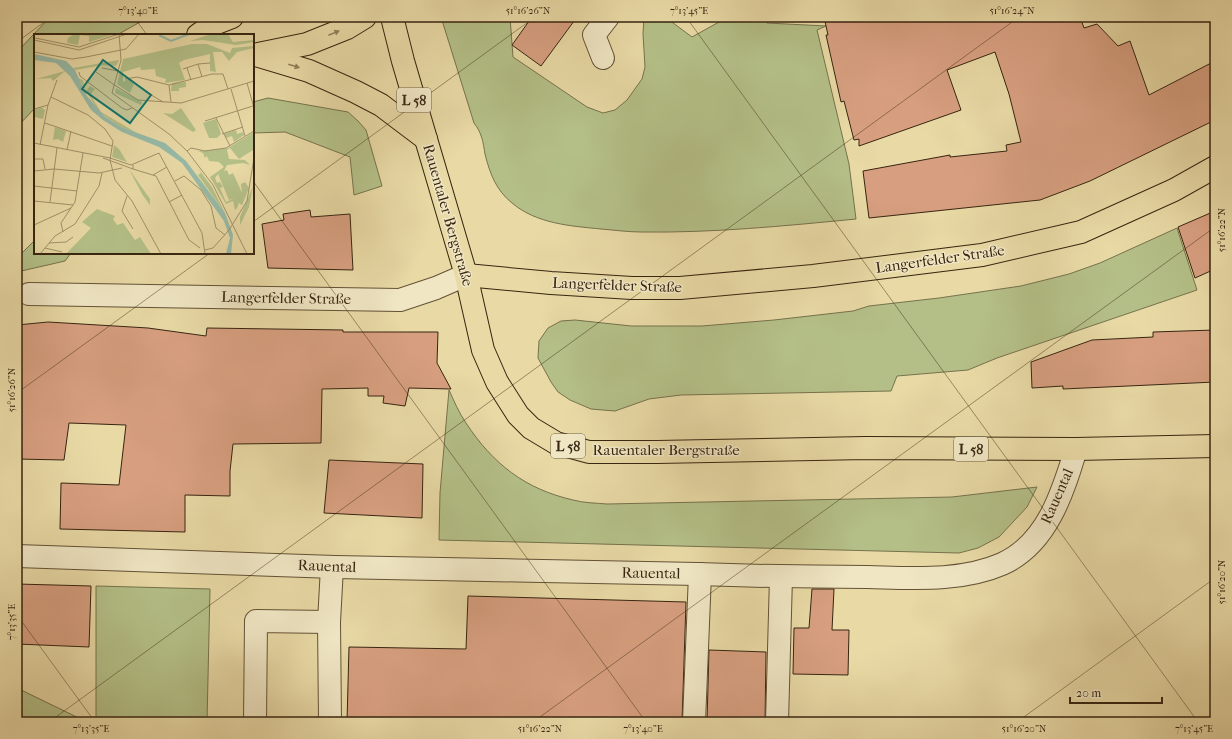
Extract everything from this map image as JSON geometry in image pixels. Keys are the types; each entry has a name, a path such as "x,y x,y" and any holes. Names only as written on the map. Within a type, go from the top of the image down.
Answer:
{"main road":[{"path":"199,34 214,24 232,17"},
{"path":"255,55 307,44 348,28 365,17"},
{"name":"Rauentaler Bergstraße","path":"392,17 403,61 466,275 484,350 497,382 518,415 531,428 556,443 590,452 866,448 1076,449"},
{"path":"255,55 310,71 356,92 381,105 426,139"},
{"name":"Langerfelder Straße","path":"466,275 624,288 680,288 813,276 982,255 1081,232 1174,190 1215,167"},
{"name":"Rauental","path":"1076,449 1215,446"}],"street":[{"path":"603,58 594,35 608,17"},
{"name":"Langerfelder Straße","path":"29,294 400,300 436,288 466,275"},
{"name":"Rauental","path":"17,556 332,567 781,577 914,578 949,576 981,572 1006,563 1027,548 1049,522 1066,481 1076,449"},
{"path":"330,722 329,622 332,567"},
{"path":"694,722 700,574"},
{"path":"777,722 781,577"},
{"path":"255,722 256,621 329,622"}],"green space":[{"path":"50,17 149,17 119,34 34,34 34,109 17,127 17,52"},
{"path":"441,17 510,17 513,57 587,107 603,113 615,110 627,100 642,79 645,67 643,34 644,17 665,17 692,37 728,17 765,17 767,23 826,26 817,30 849,164 856,219 722,230 641,232 566,225 532,216 506,198 494,181 485,154 482,138 474,123"},
{"path":"268,98 348,112 366,130 382,186 354,195 350,157 285,132 254,133 254,102"},
{"path":"1177,228 1197,290 997,358 968,370 897,376 891,391 681,395 649,399 615,411 591,409 570,400 558,392 538,358 539,341 548,328 561,321 575,320 631,326 702,326 853,311 869,306 939,298 1021,286 1069,274 1100,263"},
{"path":"34,241 34,254 70,254 65,261 17,272 17,258"},
{"path":"449,390 459,411 476,438 499,462 525,482 556,495 581,502 607,504 952,497 1037,487 1027,507 999,537 978,548 959,553 439,540 440,493"},
{"path":"96,586 210,589 207,722 96,722"},
{"path":"17,688 87,722 24,722 17,718"}],"building":[{"path":"532,17 577,17 541,66 512,45"},
{"path":"824,17 1080,17 1084,28 1097,24 1118,46 1130,41 1149,95 1215,61 1215,120 1090,181 1040,200 869,218 863,171 950,155 950,157 1007,151 1006,145 1021,142 1009,94 995,52 947,70 961,110 859,146 859,139 854,140 844,101 841,102 826,35 828,35"},
{"path":"310,210 311,217 350,214 353,270 268,268 262,224 284,220 283,214"},
{"path":"1215,211 1215,269 1195,278 1178,227"},
{"path":"48,322 148,328 206,336 207,328 343,330 343,332 438,332 437,363 451,389 409,388 405,406 383,403 384,396 368,396 368,388 322,389 321,443 233,444 230,471 230,496 185,495 185,532 60,529 61,483 119,485 126,425 69,423 64,460 17,459 17,325"},
{"path":"1215,330 1215,382 1063,389 1063,386 1032,388 1031,362 1092,340 1153,337 1153,332"},
{"path":"329,460 423,464 422,518 324,513"},
{"path":"17,584 91,586 89,647 17,644"},
{"path":"812,589 834,589 832,630 849,630 848,675 793,674 794,628 809,628"},
{"path":"468,596 686,602 682,722 347,722 349,647 466,649"},
{"path":"709,650 766,652 765,722 707,722"}]}
